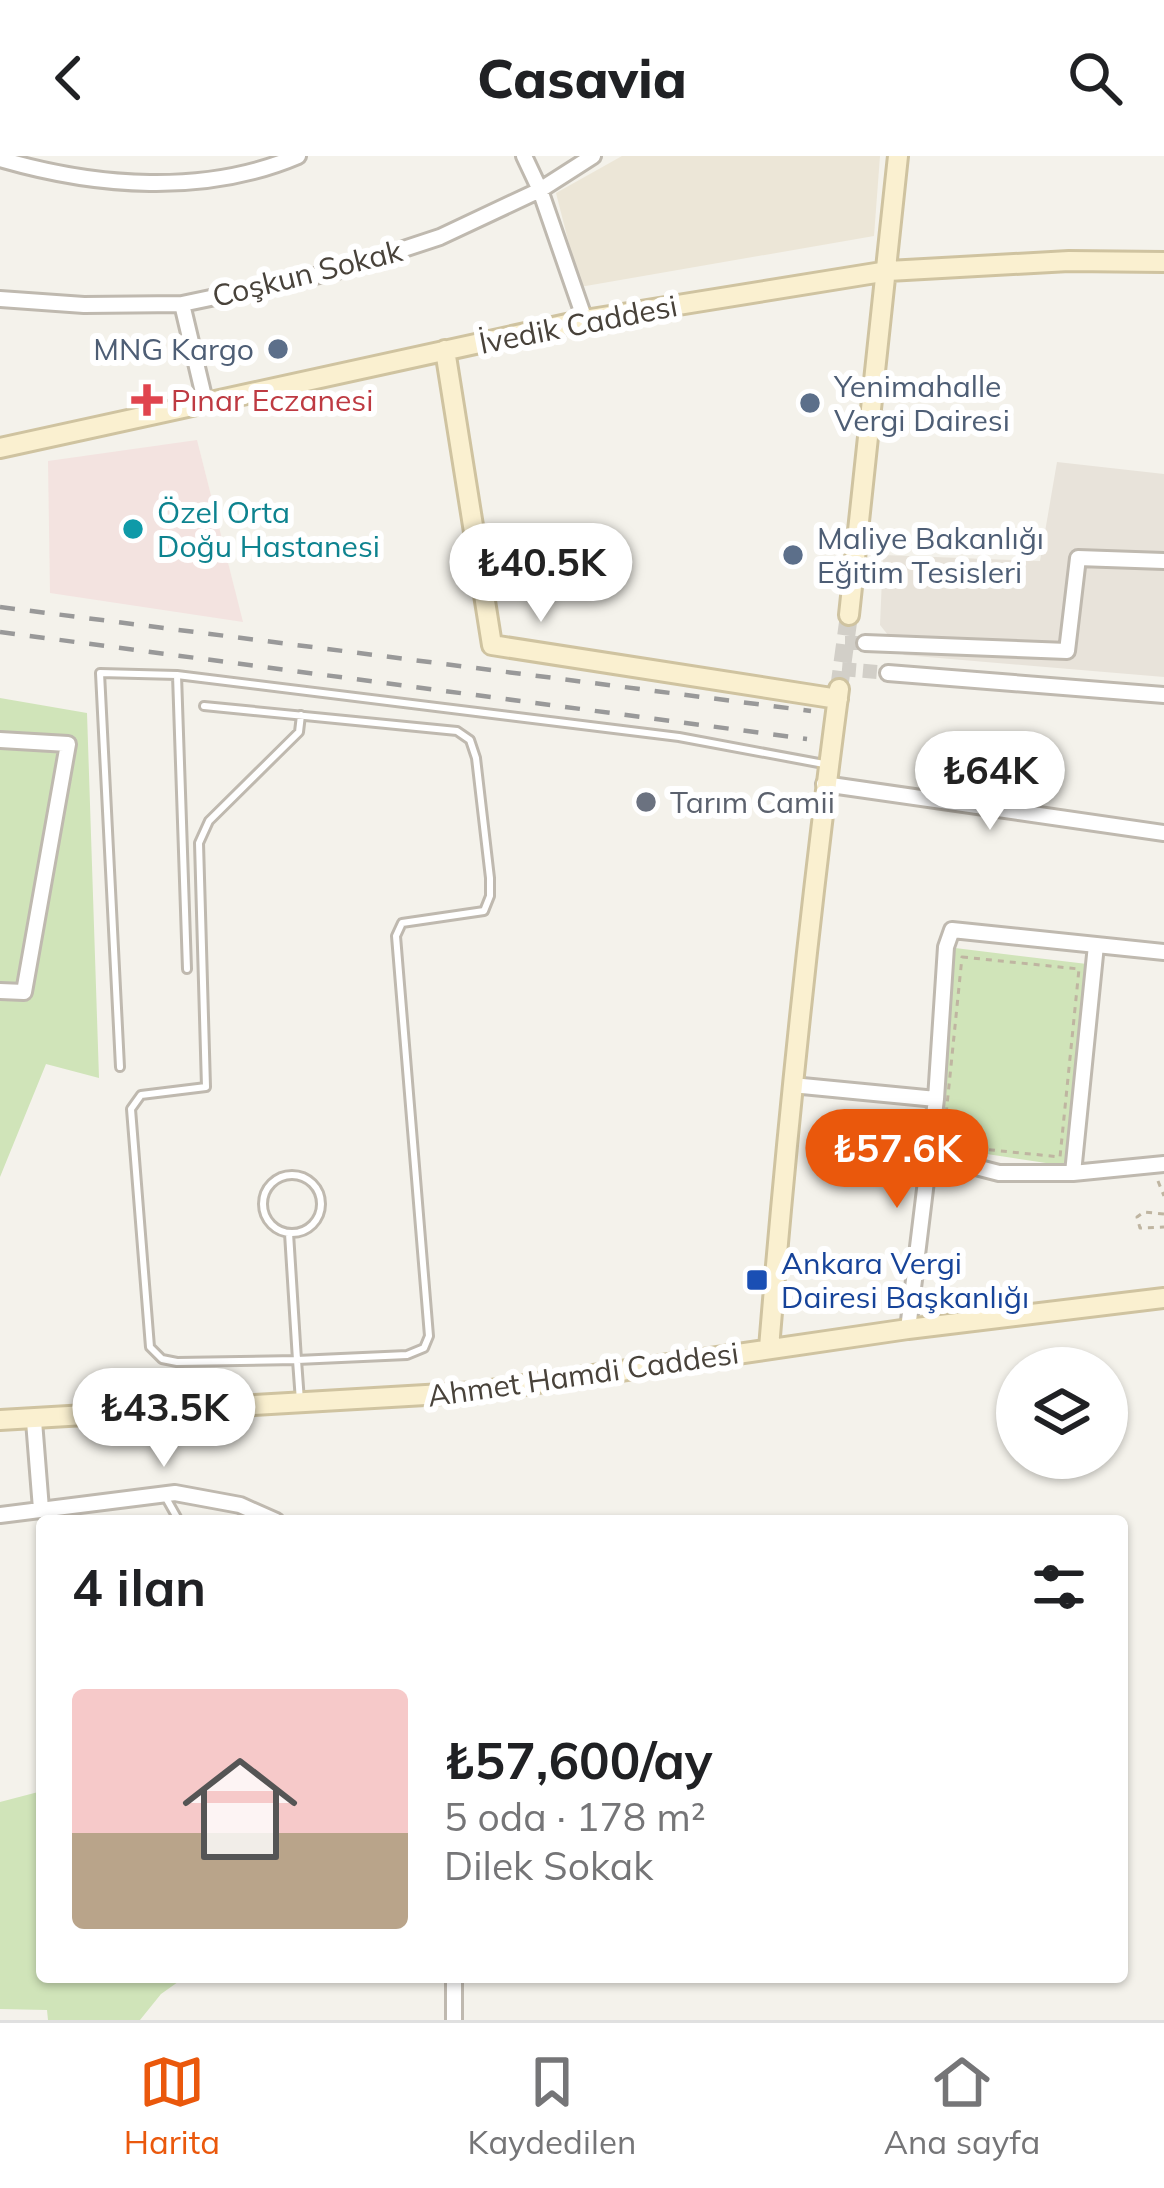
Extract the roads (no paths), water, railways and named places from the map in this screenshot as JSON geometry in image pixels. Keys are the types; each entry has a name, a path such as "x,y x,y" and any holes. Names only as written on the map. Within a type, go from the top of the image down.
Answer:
{"main road":[{"path":"849,615 898,156"},
{"name":"İvedik Caddesi","path":"4,451 585,320 888,271 1069,261 1164,262"},
{"path":"445,350 492,645 838,694 792,1085 770,1348"},
{"name":"Ahmet Hamdi Caddesi","path":"0,1420 477,1392 908,1329 1164,1298"}],"street":[{"path":"0,159 39,171 112,181 191,183 270,168 298,156"},
{"path":"524,156 585,320"},
{"name":"Coşkun Sokak","path":"0,299 84,305 182,304 334,272 440,237 540,190 593,156"},
{"path":"182,304 206,405"},
{"path":"865,643 1066,651 1078,558 1164,561"},
{"path":"888,673 1164,695"},
{"path":"0,740 68,744 24,992 0,991"},
{"path":"825,774 1164,833"},
{"path":"908,1329 936,1099 946,947 952,930 1164,952"},
{"path":"1072,1173 1096,945"},
{"path":"792,1085 936,1099"},
{"path":"929,1155 999,1173 1072,1173 1164,1164"},
{"path":"34,1421 41,1509"},
{"path":"0,1515 164,1495 240,1504 263,1515"},
{"path":"454,1983 454,2020"}],"lane":[{"path":"120,1066 100,673 177,675 679,737 825,774"},
{"path":"177,675 187,970"},
{"path":"204,706 301,715 457,731 470,740 476,758 490,896 484,911 402,923 396,936 429,1336 424,1348 407,1355 177,1362 162,1359 150,1347 131,1109 141,1095 206,1087 200,843 209,820 298,732 301,715"},
{"path":"299,1175 313,1183 322,1205 311,1226 289,1233 269,1221 264,1196 274,1181 299,1175"},
{"path":"289,1233 301,1404"},
{"path":"164,1495 176,1515"}],"tunnel":[{"path":"839,689 849,615"},
{"path":"845,643 865,643"},
{"path":"842,669 888,673"}],"railway":[{"path":"0,607 811,711"},
{"path":"0,632 807,739"}],"place":[{"name":"MNG Kargo","path":"278,349"},
{"name":"Pınar Eczanesi","path":"147,400"},
{"name":"Yenimahalle Vergi Dairesi","path":"810,403"},
{"name":"Özel Orta Doğu Hastanesi","path":"133,529"},
{"name":"Maliye Bakanlığı Eğitim Tesisleri","path":"793,555"},
{"name":"Tarım Camii","path":"646,802"},
{"name":"Ankara Vergi Dairesi Başkanlığı","path":"757,1280"}]}
